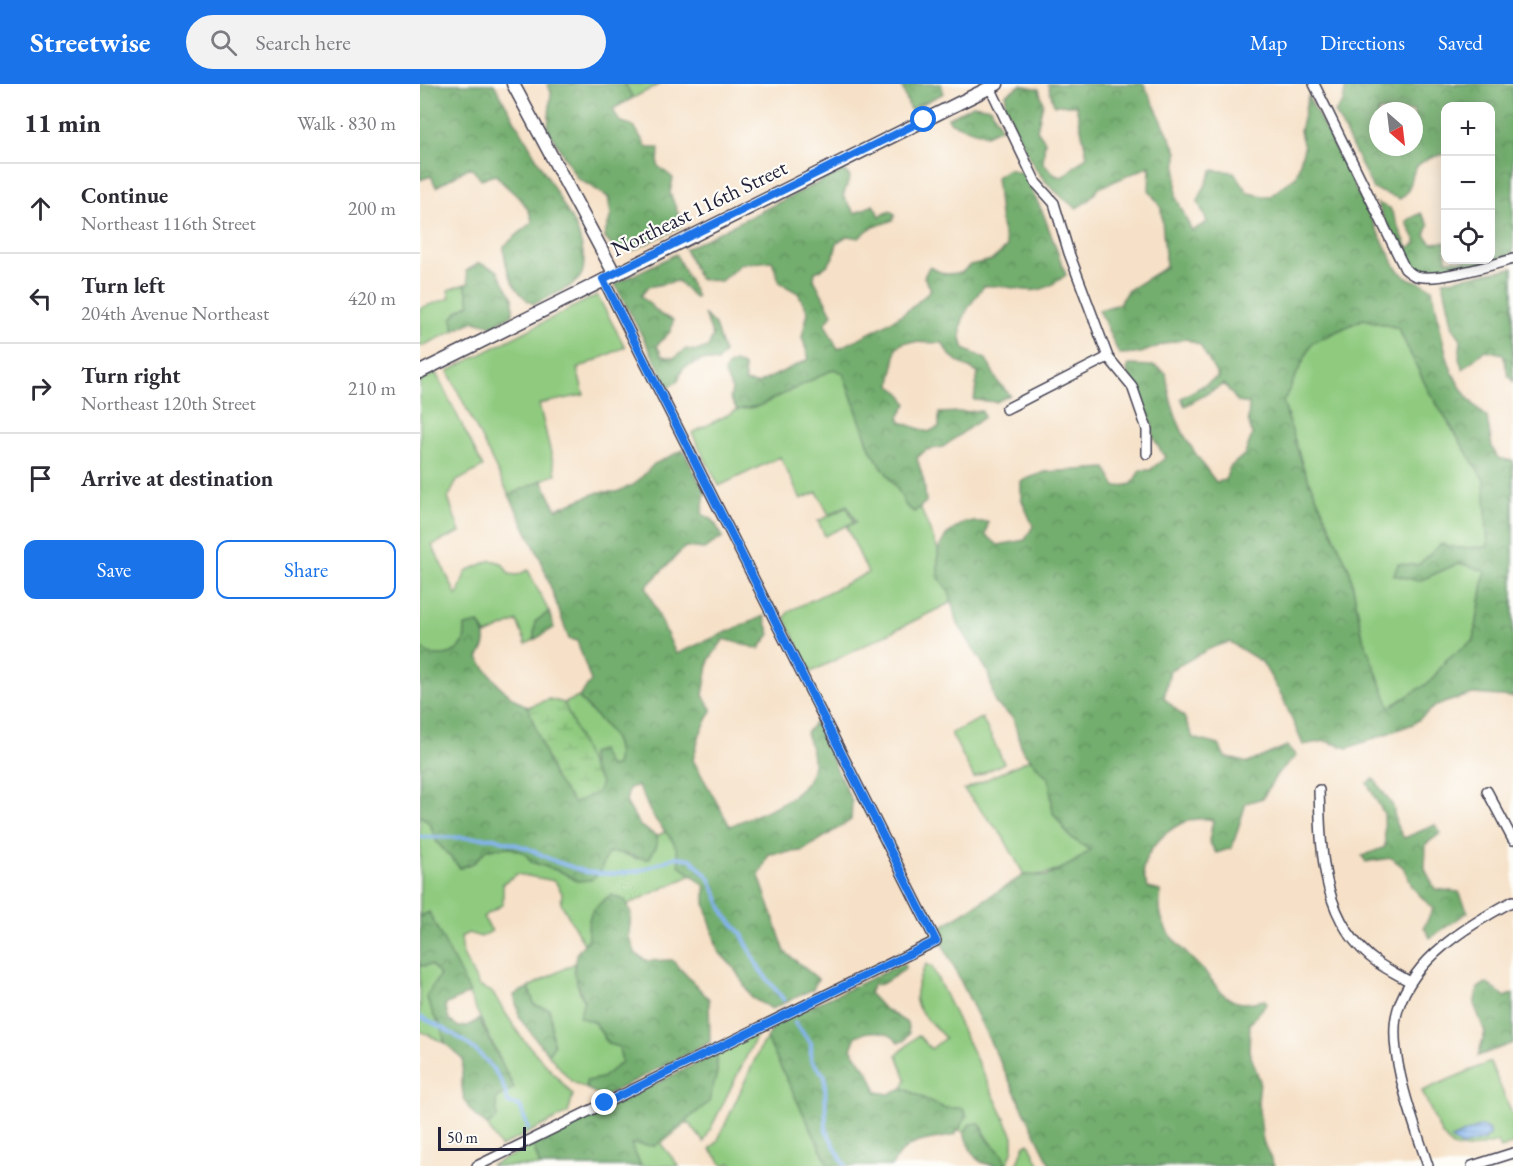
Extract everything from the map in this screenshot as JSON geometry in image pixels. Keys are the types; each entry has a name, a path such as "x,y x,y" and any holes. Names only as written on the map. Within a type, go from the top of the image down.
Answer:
{"street":[{"path":"477,1166 936,941 513,84"},
{"path":"1314,84 1400,260 1414,276 1425,277 1480,268 1513,259"},
{"path":"994,86 1036,183 1054,204 1069,253 1108,357 1132,386 1147,429 1147,454"},
{"name":"Northeast 116th Street","path":"420,372 608,276 994,86"},
{"path":"1006,409 1108,357"},
{"path":"1319,790 1321,846 1327,890 1351,935 1377,962 1410,982"},
{"path":"1487,791 1513,840"},
{"path":"1428,1166 1402,1083 1395,1041 1397,1010 1410,982 1443,945 1513,900"},
{"path":"1472,1166 1513,1153"}],"green space":[{"path":"420,84 494,84 577,229 584,261 579,279 572,285 534,304 527,300 516,287 508,271 504,246 532,222 527,207 496,175 481,179 470,167 436,187 431,176 420,180"},
{"path":"547,84 625,84 633,98 613,109 619,121 634,126 647,148 659,148 658,166 673,178 670,193 683,226 633,250 614,248 604,237 611,215 608,197 577,178 548,129 551,92"},
{"path":"625,84 660,84 633,98"},
{"path":"901,84 941,84 944,93 910,110"},
{"path":"1048,84 1144,84 1177,152 1176,197 1192,231 1207,222 1198,201 1212,170 1234,172 1248,193 1269,197 1296,176 1304,148 1300,131 1308,96 1397,269 1406,277 1432,289 1443,343 1453,374 1472,403 1487,417 1492,447 1498,458 1513,461 1513,697 1473,694 1437,705 1413,724 1348,748 1325,741 1303,745 1282,696 1262,662 1230,642 1207,650 1170,670 1164,698 1184,717 1193,738 1219,745 1225,757 1248,763 1287,746 1296,756 1277,774 1263,798 1246,803 1232,848 1216,853 1209,841 1213,820 1202,818 1191,820 1169,831 1160,840 1146,859 1143,870 1148,888 1161,891 1161,916 1170,935 1221,992 1240,1003 1265,1000 1267,1003 1250,1024 1249,1051 1260,1081 1258,1102 1263,1141 1274,1166 1051,1166 939,937 941,927 1024,875 1047,876 1076,861 1090,850 1070,837 1053,813 1049,779 1022,750 1013,718 995,703 988,672 956,621 949,591 938,577 938,550 946,535 965,522 988,522 986,535 998,545 1025,540 1033,526 1021,498 1021,481 1045,472 1106,468 1116,487 1132,484 1140,470 1150,470 1165,458 1153,437 1152,424 1127,372 1128,365 1155,366 1166,373 1172,405 1182,432 1216,482 1225,480 1230,467 1245,454 1252,435 1248,419 1249,404 1238,402 1224,384 1185,406 1181,398 1218,377 1200,345 1186,339 1167,343 1141,353 1119,354 1099,310 1119,304 1127,291 1166,267 1161,208 1149,190 1150,166 1099,188 1088,201 1076,208 1049,185 1025,150 1005,105 1006,94 1021,85 1039,89 1043,103 1037,130 1045,141 1043,163 1055,175 1062,177 1087,156 1076,105 1054,105","holes":["1363,319 1398,328 1428,390 1484,480 1488,547 1458,548 1441,544 1418,565 1398,564 1394,575 1419,581 1459,563 1485,571 1474,640 1447,659 1430,682 1390,707 1363,638 1350,571 1303,467 1283,402 1312,343"]},
{"path":"1346,84 1364,89 1377,84 1513,84 1513,254 1495,259 1495,102 1441,102 1441,155 1430,158 1416,168 1407,192 1400,199 1373,189 1335,112 1343,102"},
{"path":"973,105 991,108 1001,128 986,135 951,123 948,118"},
{"path":"1008,169 1023,173 1043,213 1066,275 1043,289 1026,290 984,286 968,308 962,323 961,340 964,349 986,359 998,382 1010,395 996,402 974,400 978,373 953,357 945,349 943,343 905,342 896,347 891,386 901,393 907,404 899,417 901,422 928,432 939,427 939,413 982,411 984,417 943,447 926,450 917,458 924,482 926,502 914,512 906,506 898,490 871,451 843,373 834,369 759,406 737,410 730,398 732,390 724,372 728,365 735,362 744,367 745,382 757,384 809,359 802,337 808,312 798,293 780,283 772,261 741,264 721,281 699,279 685,249 844,170 850,177 843,196 855,213 873,205 880,216 890,211 895,214 893,220 869,229 859,238 847,236 837,243 830,261 815,272 814,279 832,314 825,324 838,349 888,324 921,299 931,289 924,277 929,267 945,274 961,273 970,265 992,260 1007,247 1001,225 996,177"},
{"path":"1377,203 1390,208 1408,248 1417,243 1406,221 1421,213 1429,225 1425,235 1432,243 1441,242 1441,264 1479,264 1460,269 1431,271 1419,269 1410,264 1399,251"},
{"path":"676,254 697,297 695,298 678,281 648,287 641,296 661,315 673,320 671,331 657,345 662,356 674,358 686,349 697,351 708,347 713,336 704,314 715,325 724,353 717,362 703,360 683,368 678,381 669,387 615,284"},
{"path":"479,263 497,270 513,298 513,314 493,326 474,321 454,331 452,319 458,311 470,304 465,284 469,283 466,271"},
{"path":"1513,268 1513,382 1508,375 1503,354 1485,350 1463,369 1459,359 1461,339 1453,328 1443,281"},
{"path":"465,284 470,304 458,311 452,319 454,331 420,347 420,308 450,298 448,290"},
{"path":"597,295 625,347 577,369 584,395 539,404 556,474 509,495 448,371"},
{"path":"1363,319 1398,328 1428,390 1486,483 1488,547 1458,548 1441,545 1418,565 1394,575 1419,581 1459,563 1485,570 1474,640 1447,659 1430,682 1390,708 1363,638 1350,571 1303,467 1283,402 1312,343"},
{"path":"834,369 843,373 871,451 898,490 906,506 914,512 920,507 938,550 938,577 949,591 952,602 811,672 785,618 789,611 868,573 847,527 856,522 847,505 829,515 817,492 801,499 780,457 719,486 692,433 737,410 759,406"},
{"path":"436,373 483,467 457,481 448,498 460,532 432,545 457,596 466,571 491,560 502,563 509,574 517,575 528,570 549,612 535,622 534,640 526,644 517,621 486,635 479,623 466,626 464,641 460,647 449,654 430,654 420,646 420,381"},
{"path":"683,450 705,493 702,514 713,520 723,537 704,549 685,547 646,587 676,654 764,616 770,634 759,649 724,639 709,660 703,695 712,710 700,734 693,760 730,826 783,802 805,785 811,773 813,760 806,733 815,722 852,802 851,820 802,851 769,854 759,876 785,952 818,979 813,989 772,1009 752,998 734,968 718,951 705,903 705,886 679,865 676,847 652,815 637,786 629,788 626,802 640,826 657,836 656,847 649,859 608,853 600,872 591,880 577,881 562,872 531,862 525,853 509,847 487,849 475,862 460,868 437,842 430,824 420,815 420,646 430,654 449,654 460,647 464,641 465,626 479,623 485,641 478,658 506,692 528,707 554,777 601,783 592,769 591,753 600,750 609,767 616,766 618,755 612,736 579,697 591,681 577,641 569,639 541,560 509,495 542,480 556,509 599,492 617,492 635,484 654,464"},
{"path":"847,507 854,522 825,536 818,521"},
{"path":"549,612 554,628 534,640 535,622"},
{"path":"579,697 612,736 618,755 616,766 609,767 591,753 592,769 564,703"},
{"path":"549,699 564,703 592,769 601,783 597,793 574,803 554,777 528,707"},
{"path":"982,718 1004,763 974,778 951,733"},
{"path":"1030,759 1049,779 1053,813 1070,837 1090,850 1060,870 1024,875 1002,835 964,790"},
{"path":"1374,779 1393,806 1396,824 1404,838 1435,825 1441,833 1426,844 1425,869 1435,889 1459,892 1468,912 1430,938 1424,927 1433,909 1413,888 1403,867 1391,858 1366,862 1362,856 1385,847 1384,814 1367,783"},
{"path":"420,815 430,824 437,842 460,868 475,862 486,849 509,847 525,853 532,862 562,872 577,881 600,872 607,853 616,851 637,859 656,847 657,836 666,831 679,850 679,865 692,875 627,905 625,900 611,895 592,913 588,923 589,938 584,944 561,903 562,893 555,881 517,874 503,883 503,904 483,917 492,931 481,937 468,933 461,937 463,955 479,986 492,992 521,1037 573,1095 568,1113 500,1147 487,1125 497,1118 496,1098 514,1088 428,913 420,917"},
{"path":"611,895 625,900 631,913 629,937 636,954 647,961 672,960 709,999 710,1042 603,1097 587,1089 586,1081 602,1078 622,1062 619,1047 609,1044 595,1023 579,1017 584,1000 574,974 576,954 589,938 588,923 592,913"},
{"path":"429,912 470,993 445,1005 449,1020 459,1027 468,1026 479,1019 514,1088 496,1098 497,1118 487,1125 471,1111 467,1104 462,1089 463,1059 445,1043 440,1024 426,996 440,975 431,965 420,966 420,917"},
{"path":"575,963 575,974 581,995 608,1044 619,1047 622,1062 602,1078 587,1081 587,1089 571,1081 548,1054 554,1045 550,1033 549,1009 534,1005 529,987"},
{"path":"902,964 905,966 904,970 882,984 873,985 869,993 883,1008 907,1023 909,1034 904,1041 898,1042 884,1033 861,1034 856,1036 851,1049 869,1073 877,1092 889,1094 903,1088 944,1108 962,1108 967,1116 955,1135 911,1145 903,1150 892,1166 829,1166 767,1039 775,1023"},
{"path":"926,964 932,967 1013,1136 1013,1149 1007,1165 983,1128 970,1124 964,1133 959,1129 967,1116 962,1108 944,1108 903,1088 906,1079 897,1055 918,1035 931,1049 945,1038 921,1012 915,998 916,989"},
{"path":"431,965 440,974 434,986 434,1016 440,1024 445,1043 420,1031 420,966"},
{"path":"1486,983 1506,997 1513,993 1513,1043 1478,1056 1485,1032 1474,1004 1478,988"},
{"path":"529,987 534,1005 549,1009 554,1045 548,1054 520,1019 514,995"},
{"path":"757,1035 704,1142 688,1122 661,1144 679,1166 641,1166 630,1143 655,1146 717,1073 717,1053"},
{"path":"767,1039 829,1166 733,1166 730,1163 724,1166 710,1149 717,1142 762,1044"},
{"path":"717,1053 717,1073 709,1102 655,1146 631,1144 641,1166 540,1166 533,1145"},
{"path":"1490,1062 1513,1116 1513,1144 1501,1149 1498,1142 1468,1149 1452,1147 1441,1133 1422,1091"},
{"path":"979,1123 989,1141 1004,1157 1005,1166 982,1162 973,1154 964,1133 970,1124"},
{"path":"1029,1143 1040,1166 1017,1166 1024,1146"},
{"path":"533,1145 540,1166 490,1166"}],"water":[{"path":"1481,1126 1488,1129 1490,1135 1484,1140 1461,1146 1451,1139"}],"waterway":[{"path":"420,837 494,838 527,848 554,861 586,872 611,874 639,871 676,857 691,859 710,879 725,915 741,933 760,970 784,1000"},
{"path":"420,1017 462,1040 487,1061 504,1088 508,1103 520,1106 528,1128"},
{"path":"795,1023 811,1043 811,1060 825,1076 826,1130 845,1166"}],"route":[{"path":"605,1103 936,941 603,279 924,120"}]}
